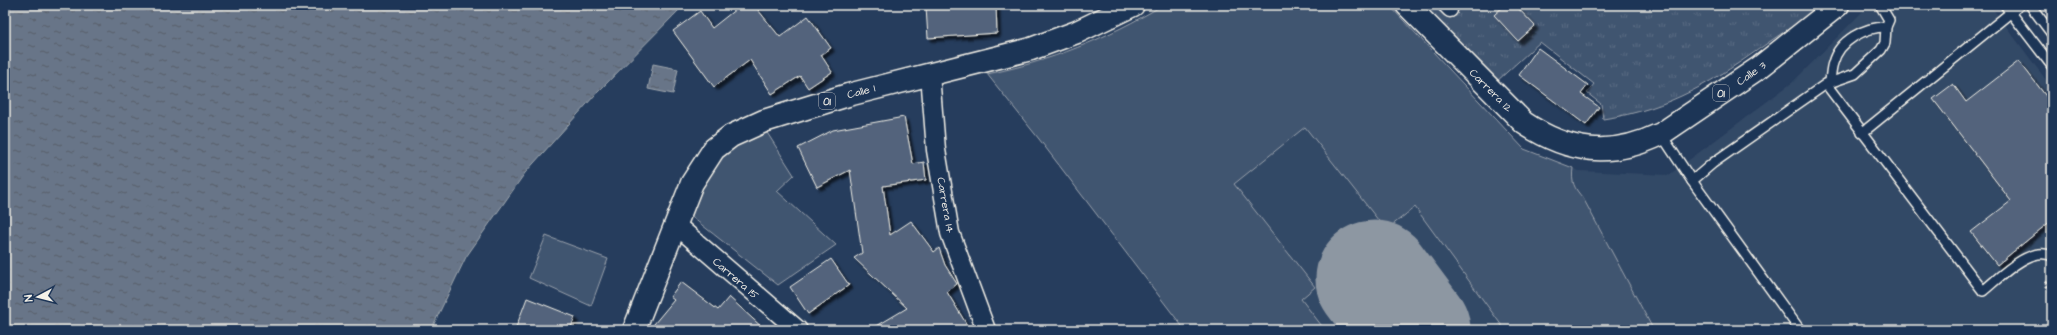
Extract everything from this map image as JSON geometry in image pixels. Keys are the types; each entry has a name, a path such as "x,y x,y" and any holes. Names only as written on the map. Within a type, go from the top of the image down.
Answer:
{"highway":[{"name":"Calle 1","path":"634,330 692,182 714,149 731,136 753,125 789,112 848,95 1031,49 1077,32 1133,5"},
{"name":"Carrera 12","path":"1407,5 1524,123 1543,136 1564,145 1590,149"},
{"name":"Calle 3","path":"1590,149 1623,148 1646,141 1661,134 1760,68 1838,5"}],"street":[{"name":"Carrera 14","path":"930,74 936,150 950,233 986,330"},
{"name":"Carrera 15","path":"676,225 798,330"}],"lane":[{"path":"1692,181 1713,163 1828,83 1855,74 1881,50 1887,35 1886,26 1889,20 1880,5"},
{"path":"1862,132 2008,9 2020,5"},
{"path":"2030,5 2052,34"},
{"path":"2008,9 2052,66"},
{"path":"1886,26 1866,30 1847,42 1837,52 1832,63 1828,83 1862,132 1983,291 2032,254 2052,256"},
{"path":"1661,134 1692,181 1800,330"}],"path":[{"path":"2052,278 2044,284 2052,294"}],"shaded area":[{"path":"1163,5 1389,5 1524,149 1579,171 1669,175 1793,82 1869,5 1990,5 2052,88 2052,330 1185,330 1039,139 987,74 1014,69 1079,48 1108,35"}],"green space":[{"path":"1163,5 1389,5 1524,149 1573,168 1572,177 1575,188 1583,198 1652,327 1642,330 1505,330 1415,207 1386,230 1305,127 1234,184 1315,287 1301,299 1325,330 1185,330 1039,139 987,74 1033,63 1078,47 1121,28"},
{"path":"1422,5 1821,5 1802,20 1729,69 1691,91 1671,101 1650,108 1603,119 1601,104 1587,93 1594,84 1540,42 1496,82"},
{"path":"766,131 794,175 777,191 836,245 778,285 688,214 703,183 722,155 740,141"},
{"path":"546,236 608,259 591,306 529,278"}],"water":[{"path":"5,5 684,5 595,95 525,173 466,257 431,330 5,330"},
{"path":"653,64 678,69 673,94 648,89"}],"building":[{"path":"741,5 754,5 780,37 808,16 831,48 821,55 832,72 808,88 800,76 772,94 750,60 714,87 673,31 700,11 712,28"},
{"path":"953,5 996,5 997,33 928,38 926,7"},
{"path":"1505,5 1515,5 1535,26 1518,41 1494,15"},
{"path":"1538,48 1588,85 1581,94 1599,107 1586,125 1519,75"},
{"path":"2019,61 2052,104 2052,220 1997,265 1971,232 2011,201 1933,99 1953,84 1966,102"},
{"path":"904,117 913,164 924,162 926,180 883,186 890,235 911,221 934,252 939,248 945,265 957,284 947,292 970,330 870,330 907,308 854,258 862,253 850,170 817,187 798,148 833,130"},
{"path":"831,259 849,285 808,314 790,287"},
{"path":"681,282 718,310 729,297 765,330 649,330 674,300 670,297"},
{"path":"527,298 575,317 570,330 515,330"}],"runway":[{"path":"1374,279 1412,330"}]}
